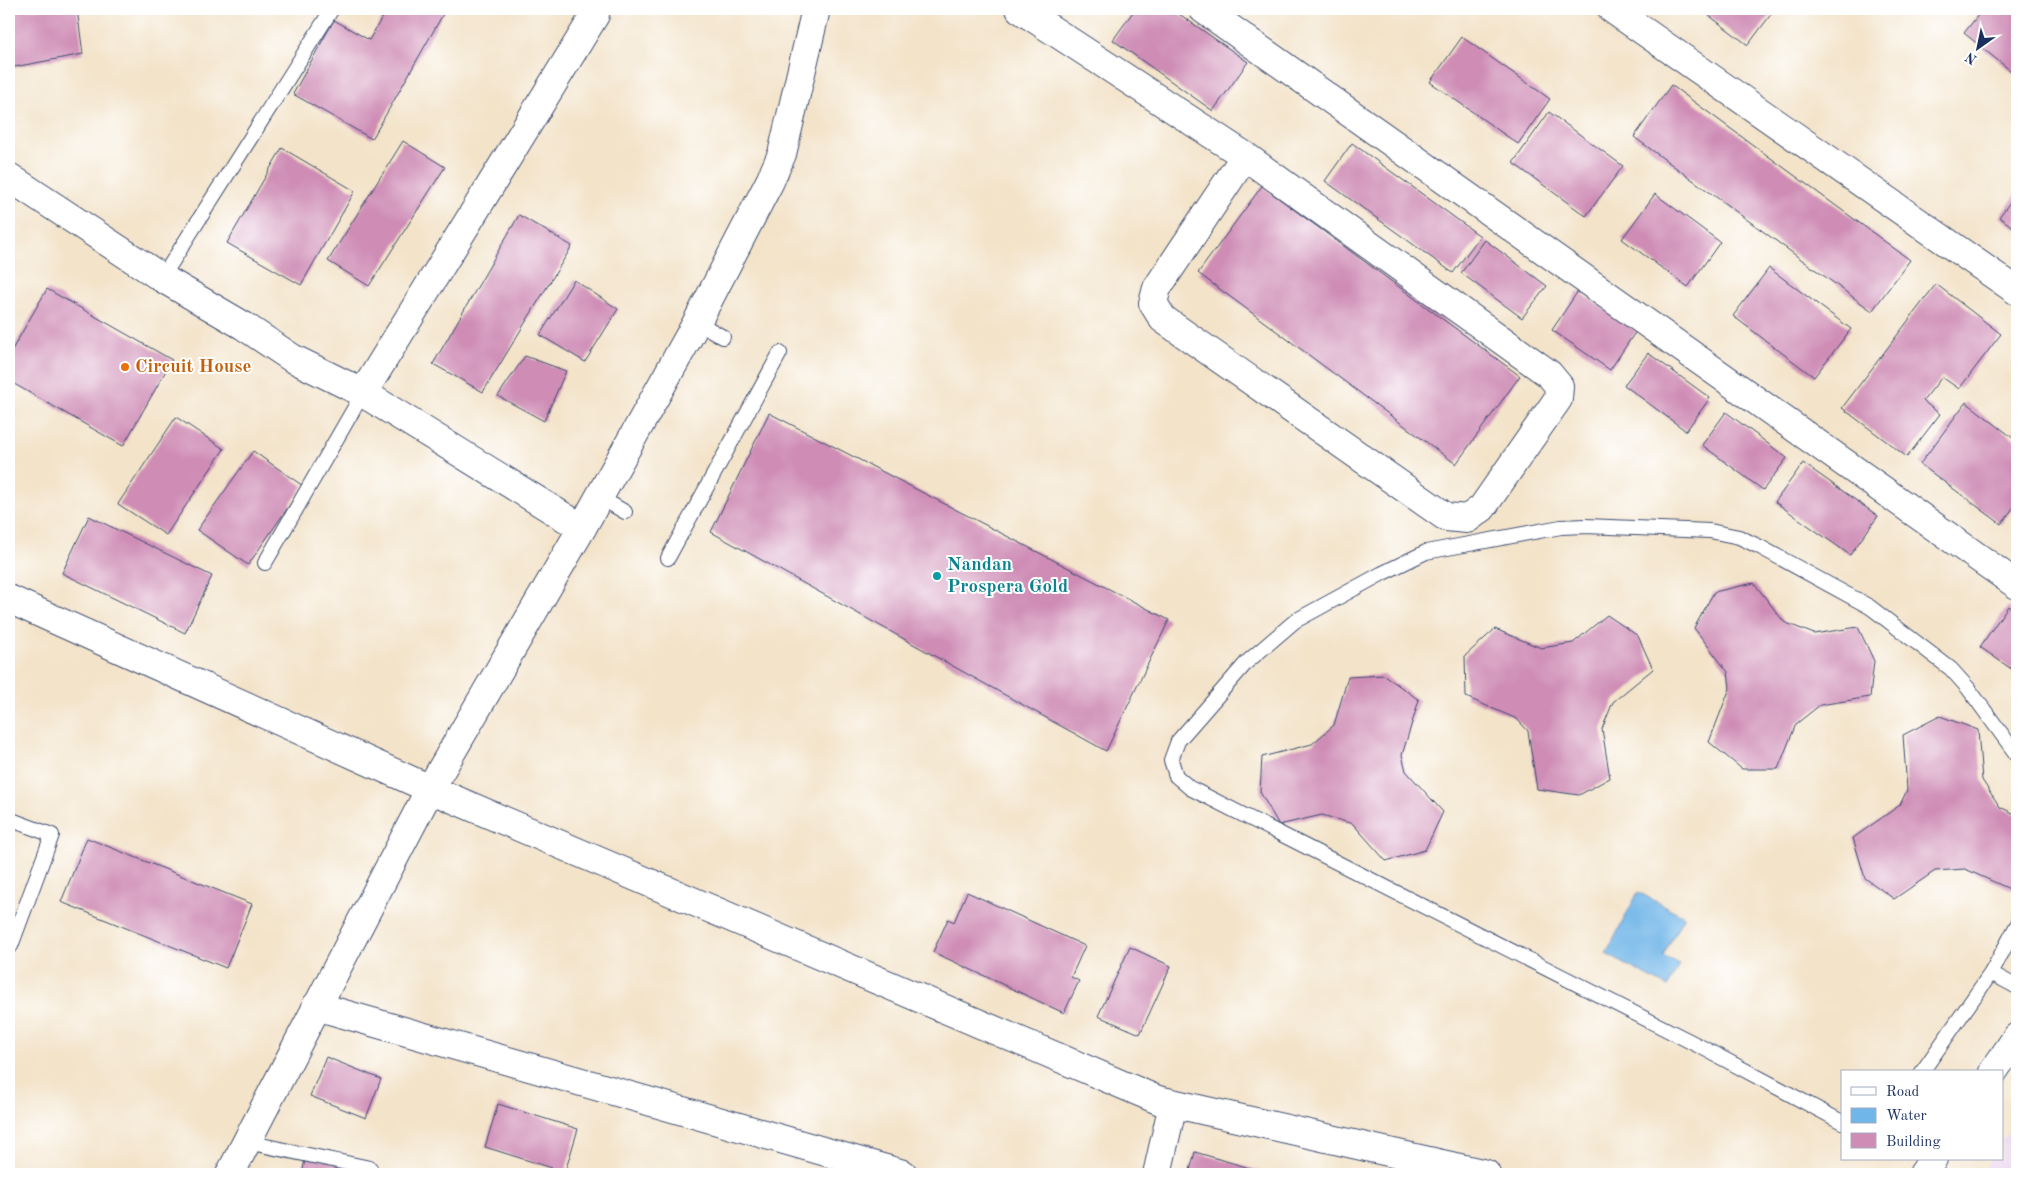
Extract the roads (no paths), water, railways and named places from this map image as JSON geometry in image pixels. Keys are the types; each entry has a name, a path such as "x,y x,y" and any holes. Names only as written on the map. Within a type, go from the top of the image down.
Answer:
{"street":[{"path":"230,1174 430,788 582,528 697,322 782,154 816,9"},
{"path":"1020,9 1245,156 1549,374 1559,386 1558,399 1482,508 1467,519 1446,517 1163,319 1153,303 1157,288 1245,156"},
{"path":"1203,9 2017,585"},
{"path":"1612,9 2017,291"},
{"path":"364,393 595,15"},
{"path":"9,177 162,278 244,326 292,358 364,393 582,528"},
{"path":"9,599 430,788 1149,1096 1173,1104 1486,1174"},
{"path":"316,1006 903,1174"},
{"path":"1994,1070 2017,1037"},
{"path":"1157,1174 1173,1104"},
{"path":"1923,1174 1932,1160"}],"lane":[{"path":"162,278 332,9"},
{"path":"697,322 723,337"},
{"path":"668,558 780,353"},
{"path":"265,563 364,393"},
{"path":"599,497 625,512"},
{"path":"1841,1121 1707,1050 1190,788 1176,776 1171,760 1178,741 1248,662 1276,636 1294,622 1381,574 1426,552 1561,526 1585,526 1710,531 1739,537 1760,547 1870,607 1951,669 2017,755"},
{"path":"9,818 52,835 11,946 9,945"},
{"path":"1923,1070 1991,972 2017,925"},
{"path":"1991,972 2017,987"},
{"path":"247,1142 370,1168"}],"water":[{"path":"1638,892 1684,916 1663,956 1679,964 1668,987 1606,954"}],"place":[{"name":"Circuit House","path":"125,367"},
{"name":"Nandan Prospera Gold","path":"937,576"}]}
